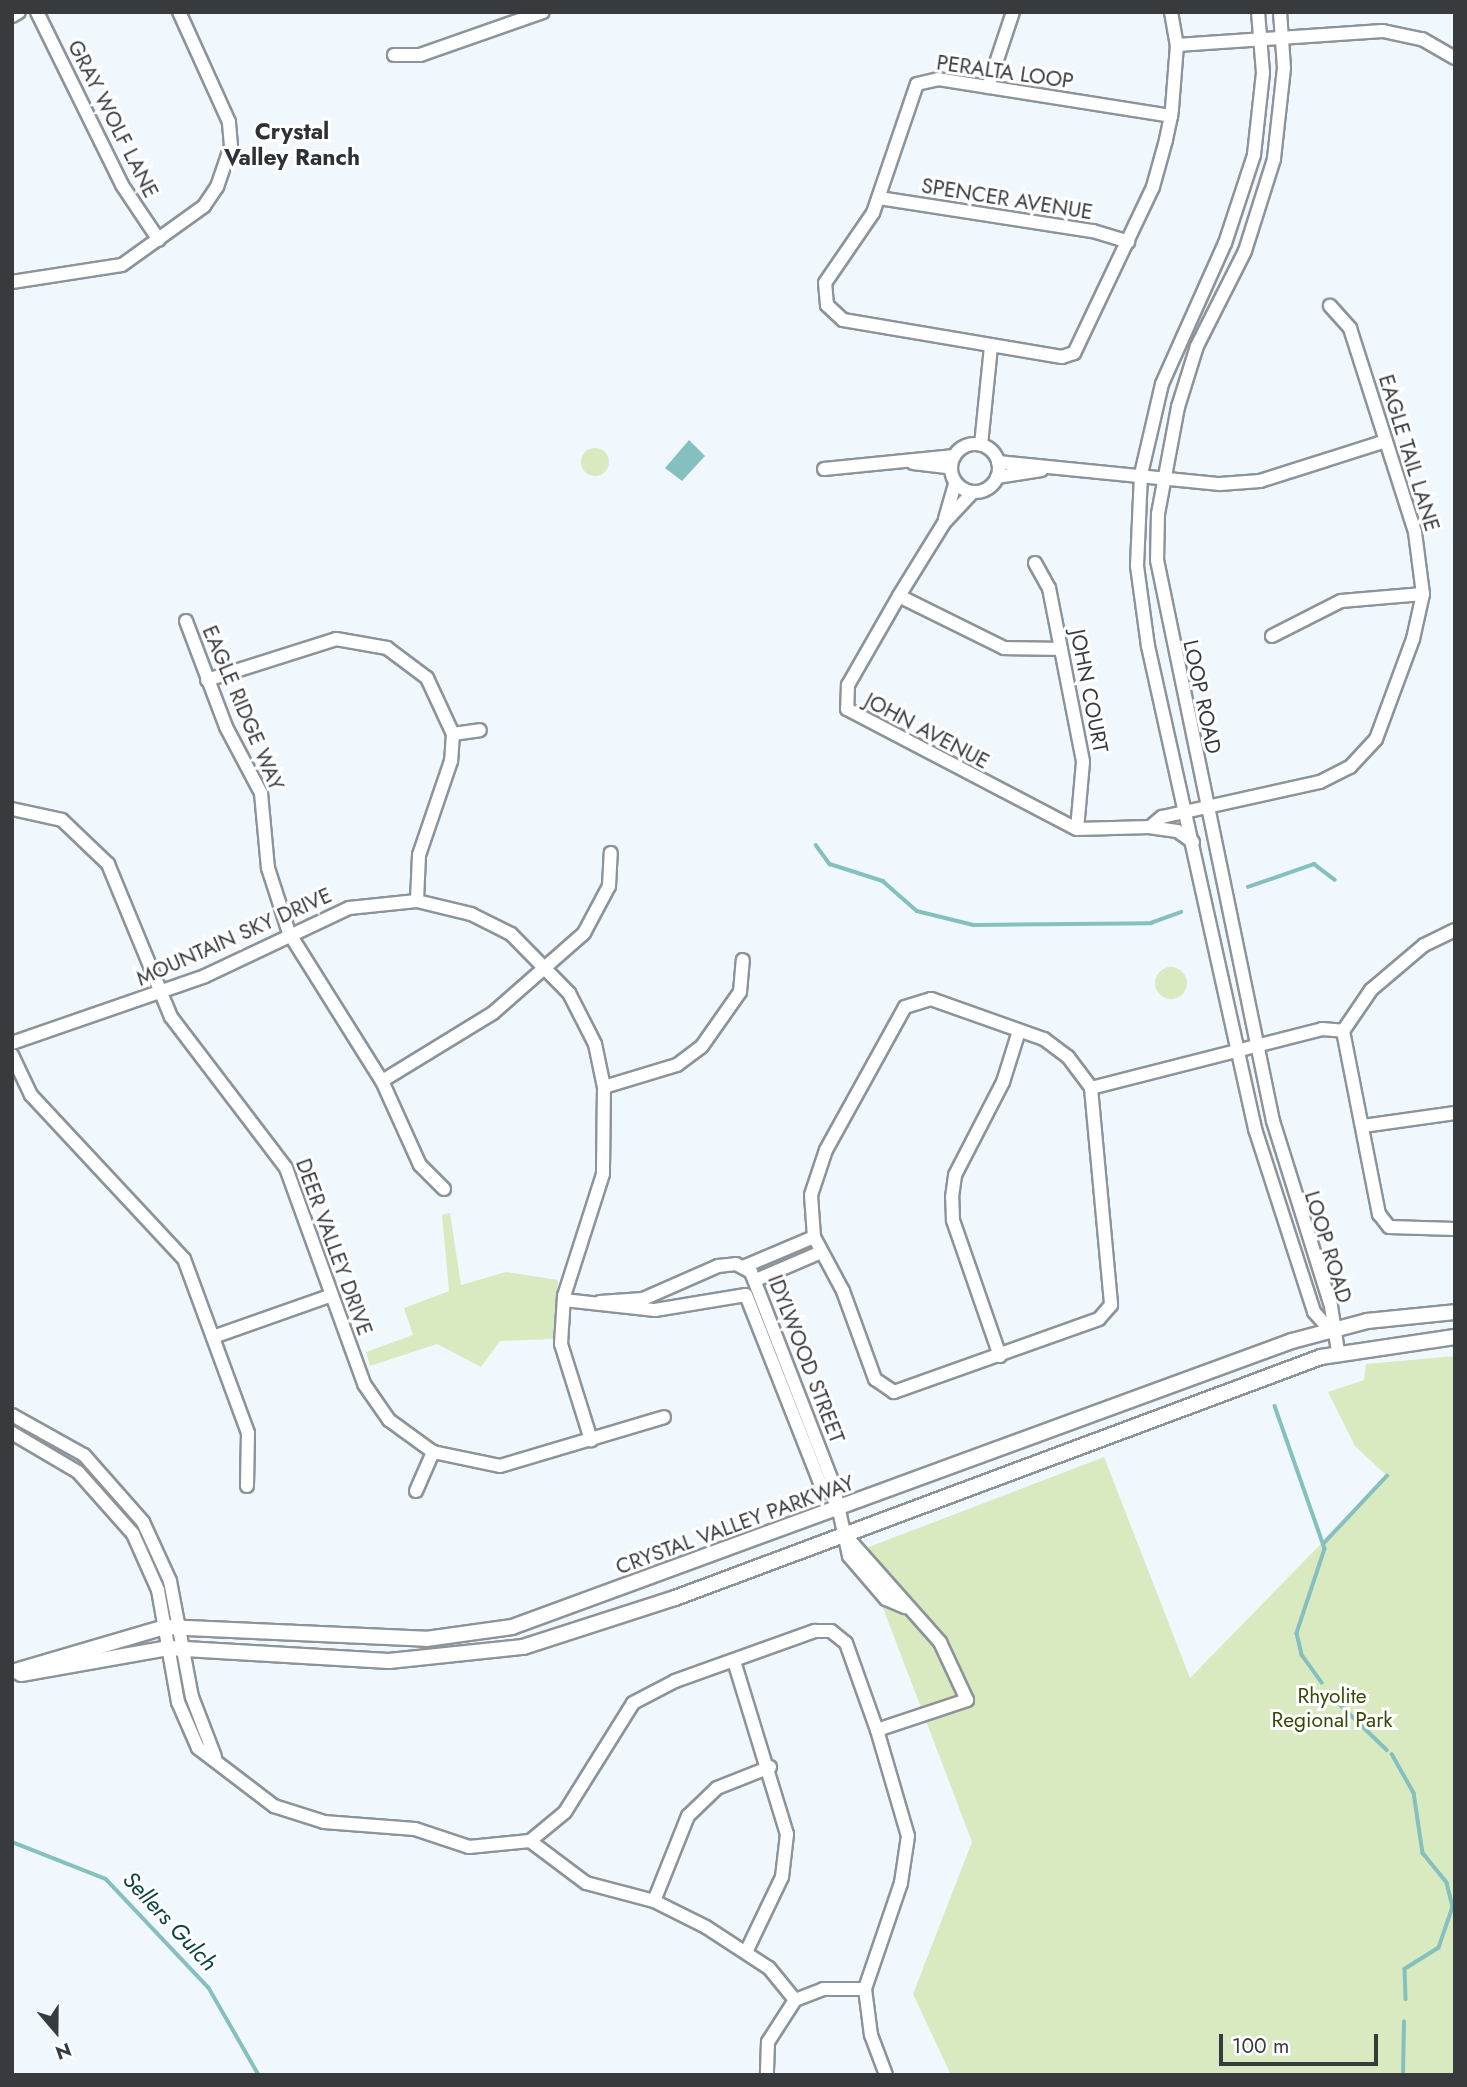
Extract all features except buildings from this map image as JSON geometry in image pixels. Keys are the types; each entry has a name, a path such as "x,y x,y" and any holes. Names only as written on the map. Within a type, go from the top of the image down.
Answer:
{"main road":[{"name":"CRYSTAL VALLEY PARKWAY","path":"12,1674 165,1627 398,1639 483,1633 565,1611 1330,1330 1455,1312"},
{"name":"CRYSTAL VALLEY PARKWAY","path":"12,1674 175,1648 389,1661 499,1652 846,1536 1338,1352 1455,1337"}],"street":[{"path":"12,16 19,12"},
{"name":"GRAY WOLF LANE","path":"37,12 122,185 159,240"},
{"path":"12,282 110,269 159,240 204,206 231,146 221,100 179,12"},
{"path":"394,55 420,55 543,12"},
{"path":"988,87 1013,12"},
{"path":"1128,242 1153,187 1171,116 1177,44 1171,12"},
{"name":"LOOP ROAD","path":"1258,12 1262,38 1260,115 1243,198 1171,358 1141,474 1136,523 1141,604 1272,1192 1314,1311 1330,1330"},
{"name":"LOOP ROAD","path":"1280,12 1283,36 1274,159 1245,251 1197,346 1163,477 1157,560 1207,807 1293,1202 1331,1306 1330,1330"},
{"path":"1177,44 1283,36 1403,33 1455,58"},
{"name":"PERALTA LOOP","path":"1128,242 1074,353 991,346 843,320 830,311 825,283 879,198 917,84 931,79 1171,116"},
{"name":"SPENCER AVENUE","path":"879,198 1093,231 1128,242"},
{"name":"EAGLE TAIL LANE","path":"1186,811 1320,782 1350,767 1376,739 1423,594 1415,532 1350,328 1330,306"},
{"path":"981,445 991,346"},
{"path":"981,445 998,462 1163,477 1260,481 1386,441"},
{"path":"824,469 889,460 952,462 981,445"},
{"path":"952,462 955,483 973,492 997,477 1052,467"},
{"path":"997,477 998,462"},
{"name":"JOHN AVENUE","path":"944,523 955,483"},
{"name":"JOHN AVENUE","path":"973,492 944,523 899,596 848,685 848,709 1077,829 1150,827 1177,831 1193,842"},
{"name":"JOHN COURT","path":"1035,564 1049,588 1085,776 1077,829"},
{"path":"1272,636 1341,601 1423,594"},
{"path":"899,596 1004,648 1061,649"},
{"name":"EAGLE RIDGE WAY","path":"186,621 207,681 261,793 270,877 289,933 382,1081 420,1165 444,1189"},
{"path":"207,681 311,642 364,640 409,660 427,678 453,734 451,761 419,855 416,901"},
{"path":"453,734 480,730"},
{"name":"DEER VALLEY DRIVE","path":"12,809 62,820 96,846 158,994 279,1155 375,1403 433,1452 500,1466 664,1417"},
{"name":"JOHN AVENUE","path":"1150,827 1186,811"},
{"path":"382,1081 493,1013 548,969 596,916 609,886 611,853"},
{"name":"MOUNTAIN SKY DRIVE","path":"12,1043 158,994 349,908 416,901 471,914 511,934 548,969 584,1018 604,1087 603,1174 564,1300 561,1344 591,1440"},
{"path":"1455,930 1423,945 1371,990 1343,1031 1379,1214 1389,1227 1455,1229"},
{"path":"604,1087 655,1074 702,1046 740,992 743,960"},
{"path":"931,999 1019,1031 1068,1057 1091,1087 1111,1305 1099,1319 1000,1356 906,1390 883,1388 814,1237 810,1212 817,1172 905,1007 931,999"},
{"path":"1000,1356 953,1220 952,1197 955,1175 1003,1083 1019,1031"},
{"path":"1091,1087 1259,1044 1343,1031"},
{"path":"12,1055 50,1117 168,1236 190,1272 248,1433 247,1486"},
{"path":"1363,1126 1455,1113"},
{"path":"743,1267 814,1237"},
{"path":"756,1280 821,1252"},
{"name":"IDYLWOOD STREET","path":"600,1302 643,1299 718,1266 743,1267 756,1280 833,1483 830,1493 846,1536 849,1556 872,1587 906,1607 940,1642 967,1700 877,1730"},
{"path":"213,1337 332,1295"},
{"name":"IDYLWOOD STREET","path":"564,1300 664,1309 746,1295 822,1488 830,1493"},
{"path":"1330,1330 1338,1352"},
{"path":"12,1415 84,1455 131,1505 163,1561 181,1626 175,1648"},
{"path":"12,1433 78,1472 122,1517 151,1570 165,1627 175,1648 187,1727 198,1748 215,1757 274,1806 324,1822 415,1829 491,1849 530,1841 565,1812 633,1703 734,1661 831,1631 850,1651 877,1730 908,1836 901,1884 865,1989 871,2035 886,2075"},
{"path":"416,1491 433,1452"},
{"path":"734,1661 770,1768 786,1834 782,1877 746,1952"},
{"path":"654,1901 688,1816 717,1788 770,1768"},
{"path":"530,1841 586,1883 654,1901 746,1952 794,2000"},
{"path":"767,2075 774,2024 794,2000 822,1989 865,1989"}],"green space":[{"path":"595,448 605,452 609,462 605,472 595,476 585,472 581,462 585,452"},
{"path":"1171,967 1182,972 1187,983 1182,994 1171,999 1160,994 1155,983 1160,972"},
{"path":"450,1213 461,1285 506,1272 558,1280 553,1339 500,1341 481,1367 437,1344 370,1366 366,1352 413,1335 404,1308 449,1291 442,1215"},
{"name":"Rhyolite Regional Park","path":"1455,1356 1455,2075 951,2075 913,1994 972,1842 861,1550 1104,1457 1190,1678 1387,1476 1355,1446 1328,1392 1364,1380 1366,1364"}],"water":[{"path":"689,440 705,456 682,481 665,468"}],"waterway":[{"path":"816,845 830,864 883,881 917,911 974,925 1151,923 1181,912"},
{"path":"1248,887 1314,864 1335,880"},
{"path":"1275,1406 1325,1549 1297,1633 1302,1655 1322,1683"},
{"path":"1324,1543 1387,1476"},
{"path":"1328,1693 1387,1750"},
{"path":"1392,1754 1414,1793 1423,1853 1447,1883 1453,1907 1439,1948 1405,1969 1406,1999"},
{"name":"Sellers Gulch","path":"12,1842 106,1879 209,1988 259,2075"},
{"path":"1403,2075 1404,2022"}],"district":[{"name":"Crystal Valley Ranch","path":"292,144"}]}
